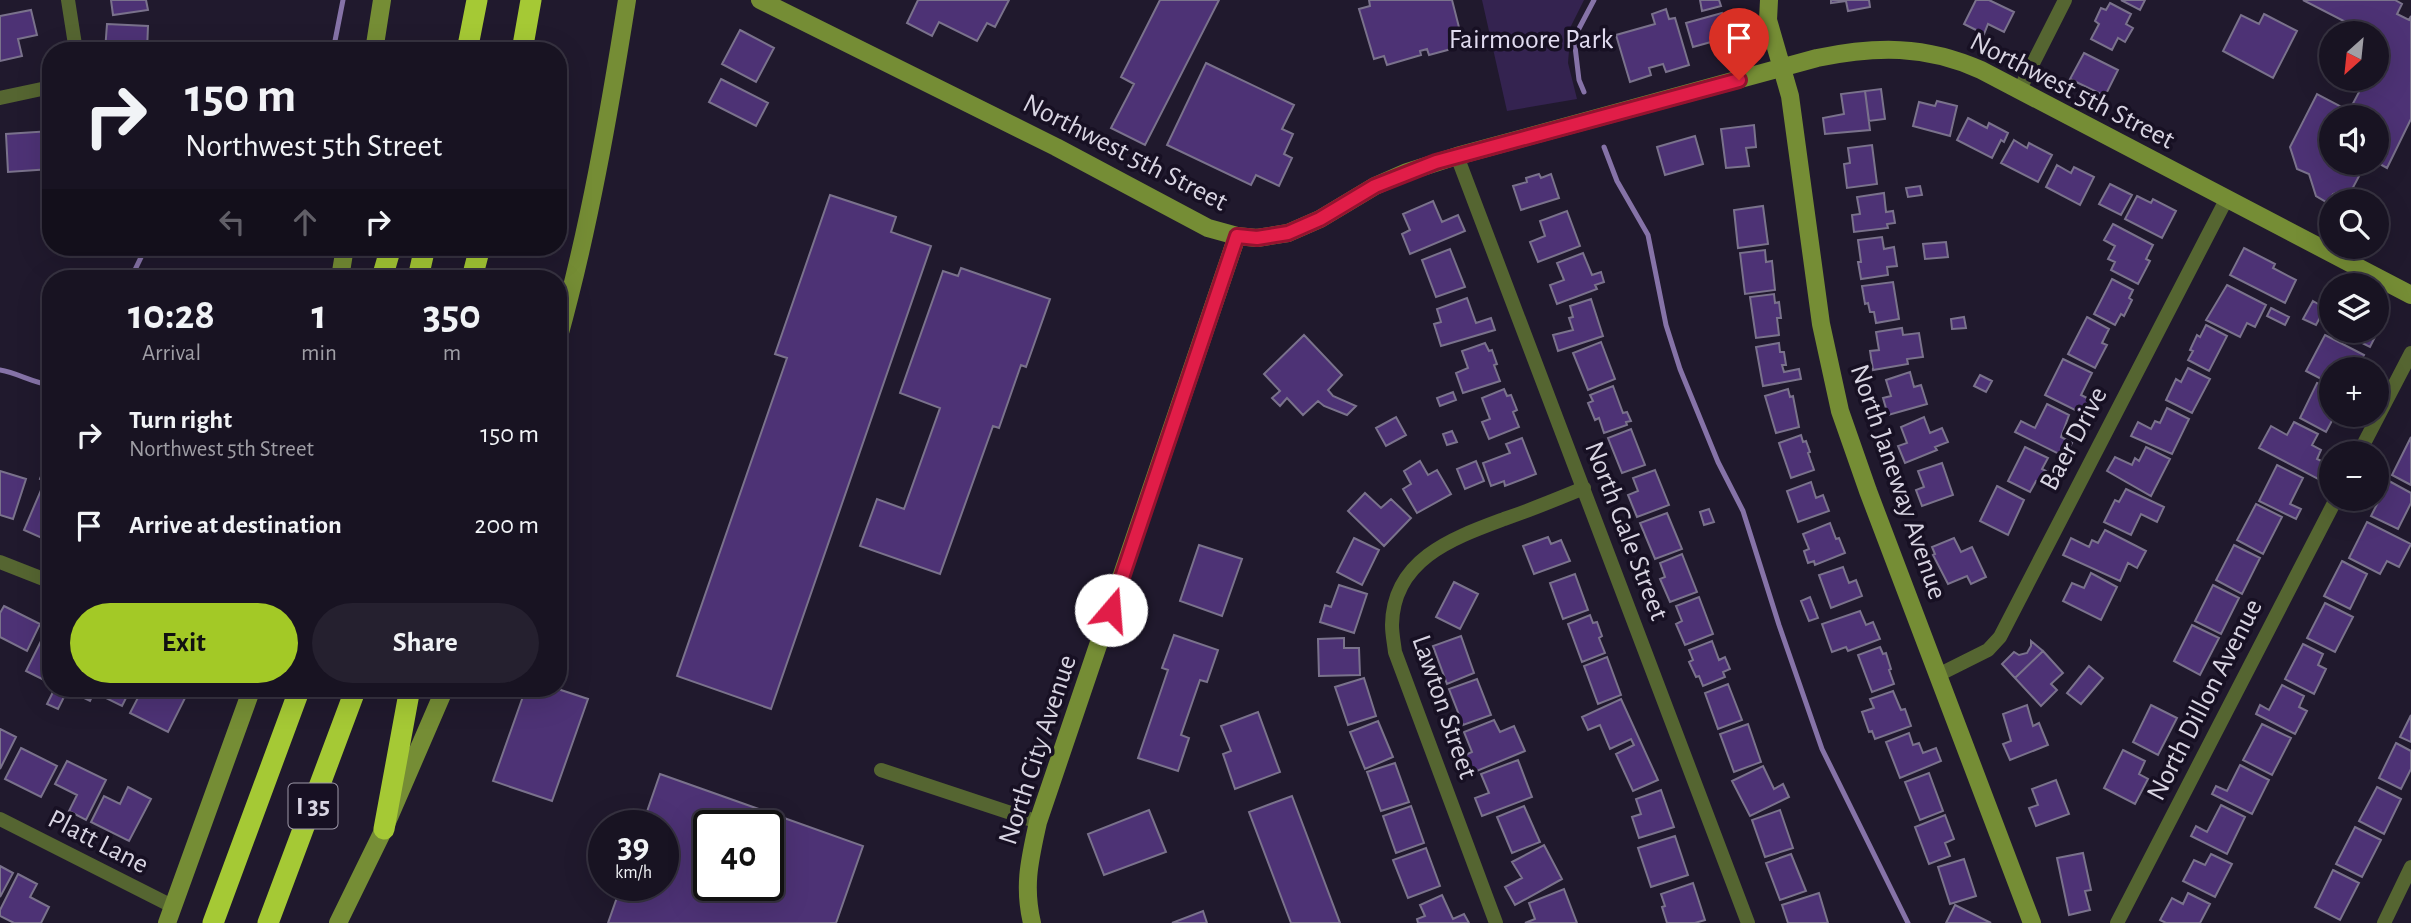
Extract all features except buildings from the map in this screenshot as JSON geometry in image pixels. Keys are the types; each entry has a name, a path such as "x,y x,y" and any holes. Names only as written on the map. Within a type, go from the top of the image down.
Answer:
{"highway":[{"path":"469,42 477,0"},
{"path":"524,42 531,0"},
{"name":"I 35","path":"213,923 297,697"},
{"name":"I 35","path":"268,923 353,697"},
{"path":"384,829 409,697"}],"street":[{"path":"68,0 75,42"},
{"path":"375,42 382,0"},
{"path":"567,303 608,120 627,0"},
{"name":"Northwest 5th Street","path":"760,0 1056,147 1208,228 1257,238 1288,233 1320,219 1375,186 1407,172 1782,68 1857,50 1889,48 1945,56 1967,64 2411,295"},
{"name":"North Janeway Avenue","path":"1769,0 1768,20 1790,96 1821,324 1840,411 2032,923"},
{"path":"2019,91 2065,0"},
{"path":"0,98 42,89"},
{"name":"North Gale Street","path":"1457,156 1748,923"},
{"name":"Baer Drive","path":"1938,675 1988,650 2000,636 2227,198"},
{"name":"North City Avenue","path":"1032,923 1026,883 1038,822 1237,236"},
{"path":"2365,441 2411,353"},
{"name":"Lawton Street","path":"1496,923 1395,652 1392,625 1395,607 1408,575 1433,550 1462,534 1584,488"},
{"name":"North Dillon Avenue","path":"2117,923 2330,511"},
{"path":"0,562 42,578"},
{"path":"170,915 249,697"},
{"path":"338,923 384,829 441,697"},
{"path":"881,770 1038,822"},
{"name":"Platt Lane","path":"0,819 170,915"},
{"path":"2384,923 2411,867"}],"green space":[{"name":"Fairmoore Park","path":"1482,0 1584,0 1571,26 1568,63 1577,99 1507,111"}],"waterway":[{"path":"335,42 343,0"},
{"path":"1584,92 1579,80 1574,38 1594,0"},
{"path":"1604,147 1617,181 1648,235 1666,325 1680,369 1718,462 1743,511 1822,749 1908,923"},
{"path":"135,270 142,256"},
{"path":"0,370 42,383"}],"route":[{"path":"1111,610 1237,236 1257,238 1288,233 1320,219 1375,186 1436,162 1739,80"}]}
